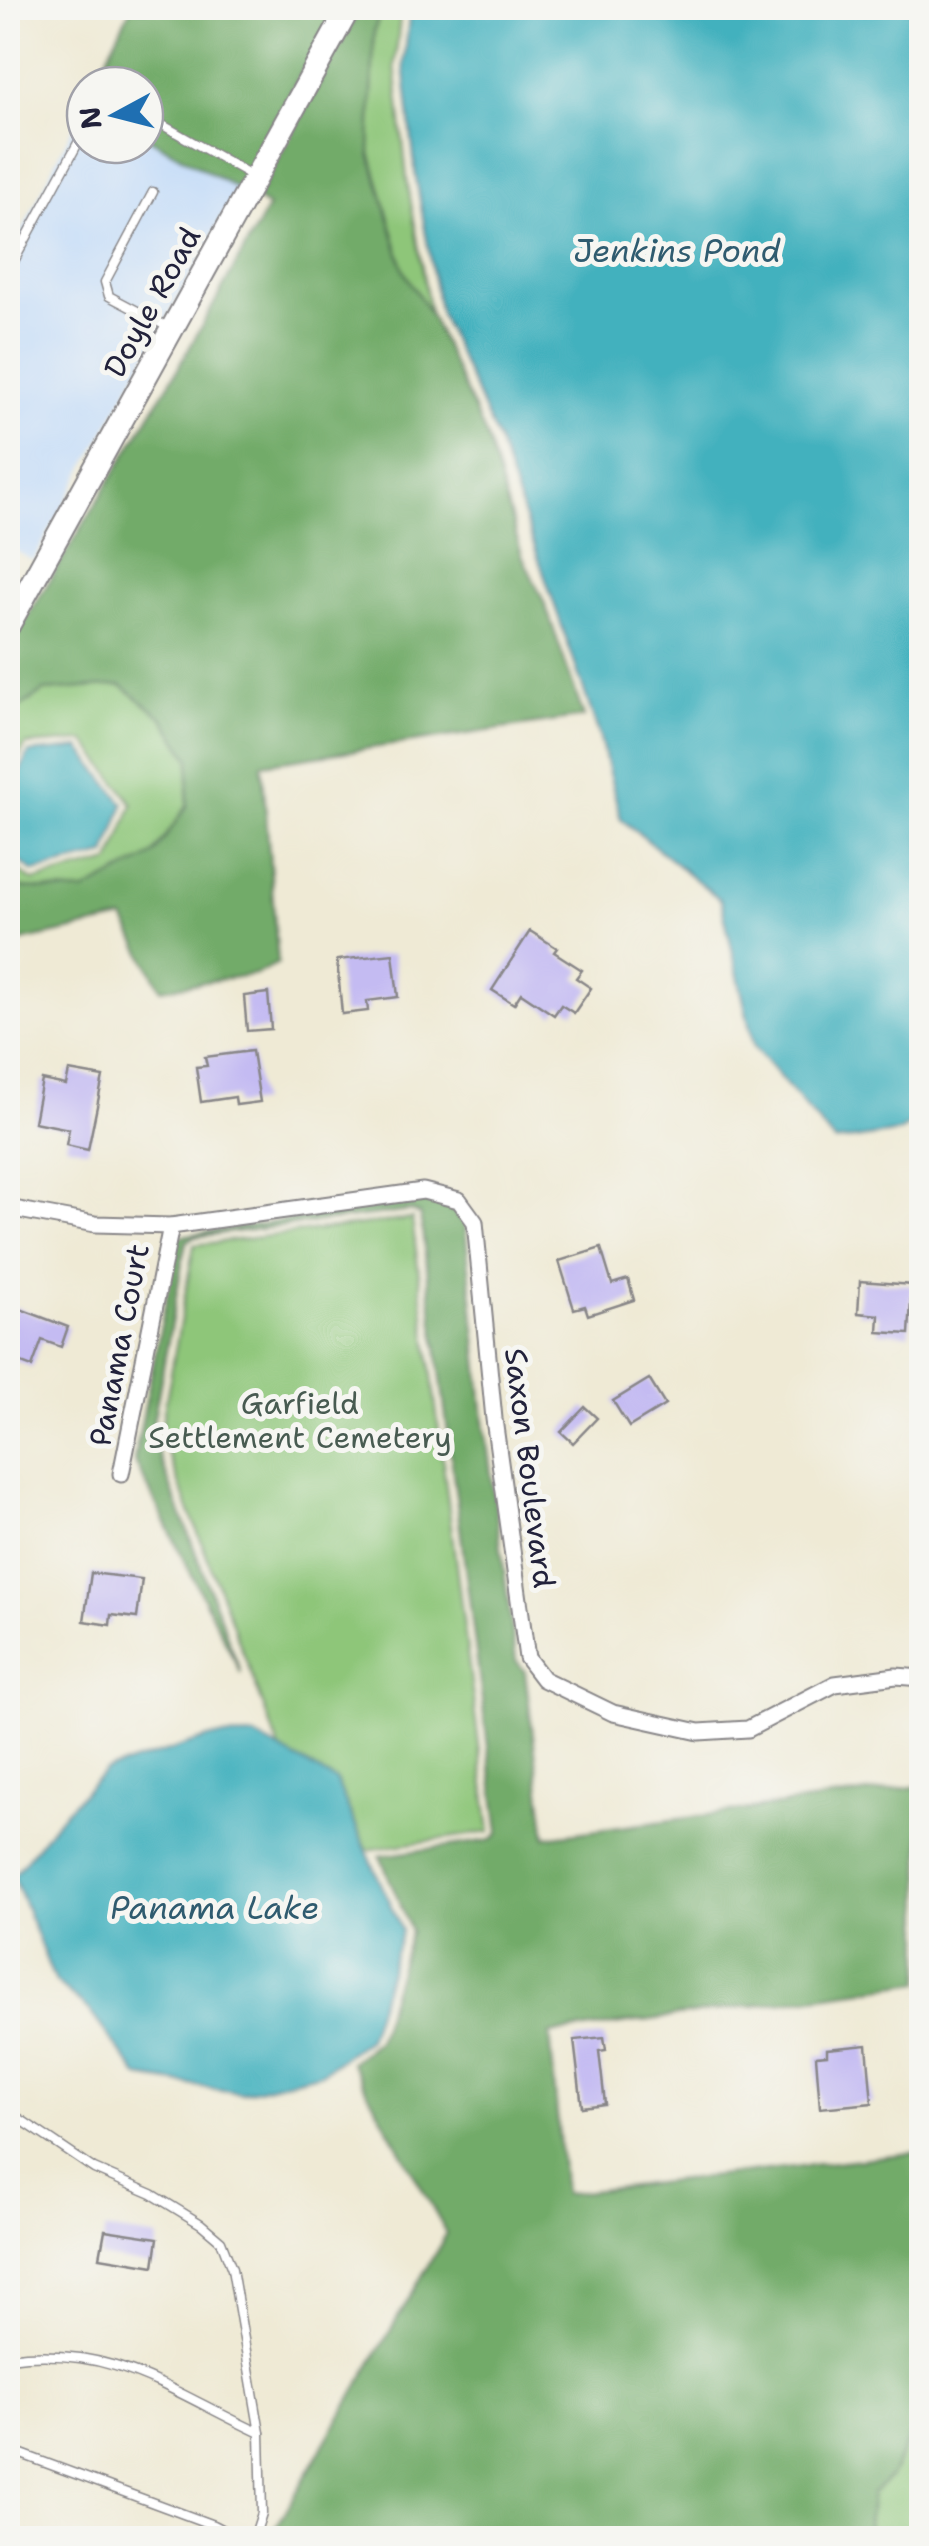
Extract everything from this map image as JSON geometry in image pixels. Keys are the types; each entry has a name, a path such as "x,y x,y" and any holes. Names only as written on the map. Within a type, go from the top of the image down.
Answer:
{"main road":[{"name":"Doyle Road","path":"8,626 349,8"}],"street":[{"name":"Saxon Boulevard","path":"8,1208 96,1224 170,1226 424,1191 460,1200 475,1222 494,1418 527,1658 542,1679 614,1713 698,1732 748,1729 835,1684 896,1676 922,1678"},
{"name":"Panama Court","path":"121,1474 170,1226"}],"lane":[{"path":"165,126 256,177"},
{"path":"8,272 66,165"},
{"path":"153,192 105,282 106,290 109,296 172,330"},
{"path":"8,2111 79,2160 152,2194 221,2240 232,2269 260,2433 262,2513 254,2538"},
{"path":"8,2358 66,2354 121,2366 170,2386 209,2410 260,2433"},
{"path":"8,2449 176,2510 238,2538"}],"shaded area":[{"path":"65,143 65,165 165,165 165,147 238,189 33,561 8,546 8,260"}],"green space":[{"path":"131,8 337,8 238,189 165,147 165,65 103,65"},
{"path":"361,8 382,8 374,31 370,153 404,271 430,314 487,438 522,555 545,604 584,717 262,764 278,963 256,974 161,989 124,919 8,944 8,887 83,892 153,855 187,806 190,759 163,718 121,685 44,691 8,715 8,649 177,370 268,207 256,199"},
{"path":"382,8 401,8 395,65 407,179 430,314 404,271 370,153 374,31"},
{"path":"121,685 163,718 190,759 187,806 153,855 83,892 8,887 8,863 33,881 111,862 133,804 85,741 26,745 8,775 8,715 44,691"},
{"path":"422,1201 452,1209 465,1225 484,1420 516,1660 525,1672 546,1837 921,1786 921,1982 550,2034 564,2194 921,2152 921,2423 914,2429 891,2476 872,2493 868,2523 871,2538 270,2538 447,2233 351,2062 377,2041 411,1931 380,1856 491,1840 499,1833 420,1215 411,1211 193,1237 186,1242 151,1434 241,1673 134,1460 179,1236"},
{"name":"Garfield Settlement Cemetery","path":"412,1219 490,1832 367,1850 336,1781 280,1750 160,1433 194,1245"},
{"path":"921,2423 921,2538 871,2538 868,2523 872,2492 891,2476"}],"water":[{"name":"Jenkins Pond","path":"410,8 907,8 921,21 922,1114 900,1132 835,1142 754,1047 721,900 621,819 598,731 498,441 440,314 416,178 404,64"},
{"path":"80,748 124,804 106,855 34,872 8,853 8,794 29,753"},
{"name":"Panama Lake","path":"255,1736 336,1781 402,1931 368,2039 321,2073 241,2093 139,2077 88,2009 55,1982 13,1876 66,1810 105,1771 211,1737"}],"building":[{"path":"530,931 582,970 576,978 591,988 574,1013 561,1005 554,1015 521,993 514,1004 492,990"},
{"path":"393,954 398,997 367,1001 368,1011 342,1014 337,960"},
{"path":"268,993 271,1029 247,1031 244,996"},
{"path":"252,1051 260,1102 236,1105 235,1097 201,1102 196,1067 207,1066 205,1057"},
{"path":"69,1071 103,1077 88,1150 66,1145 69,1129 34,1122 42,1080 66,1085"},
{"path":"601,1248 612,1284 628,1279 634,1300 588,1315 585,1306 574,1309 559,1261"},
{"path":"860,1281 912,1285 909,1334 878,1332 879,1315 858,1313"},
{"path":"15,1307 68,1327 61,1347 42,1340 32,1367 8,1358 8,1327"},
{"path":"649,1379 665,1405 629,1427 613,1401"},
{"path":"585,1407 597,1418 573,1443 561,1432"},
{"path":"91,1573 142,1579 137,1618 111,1615 110,1625 84,1621"},
{"path":"604,2037 606,2050 599,2051 605,2104 582,2107 574,2040"},
{"path":"867,2045 872,2103 820,2108 816,2056 827,2055 827,2049"},
{"path":"105,2230 158,2238 154,2266 100,2257"}]}
